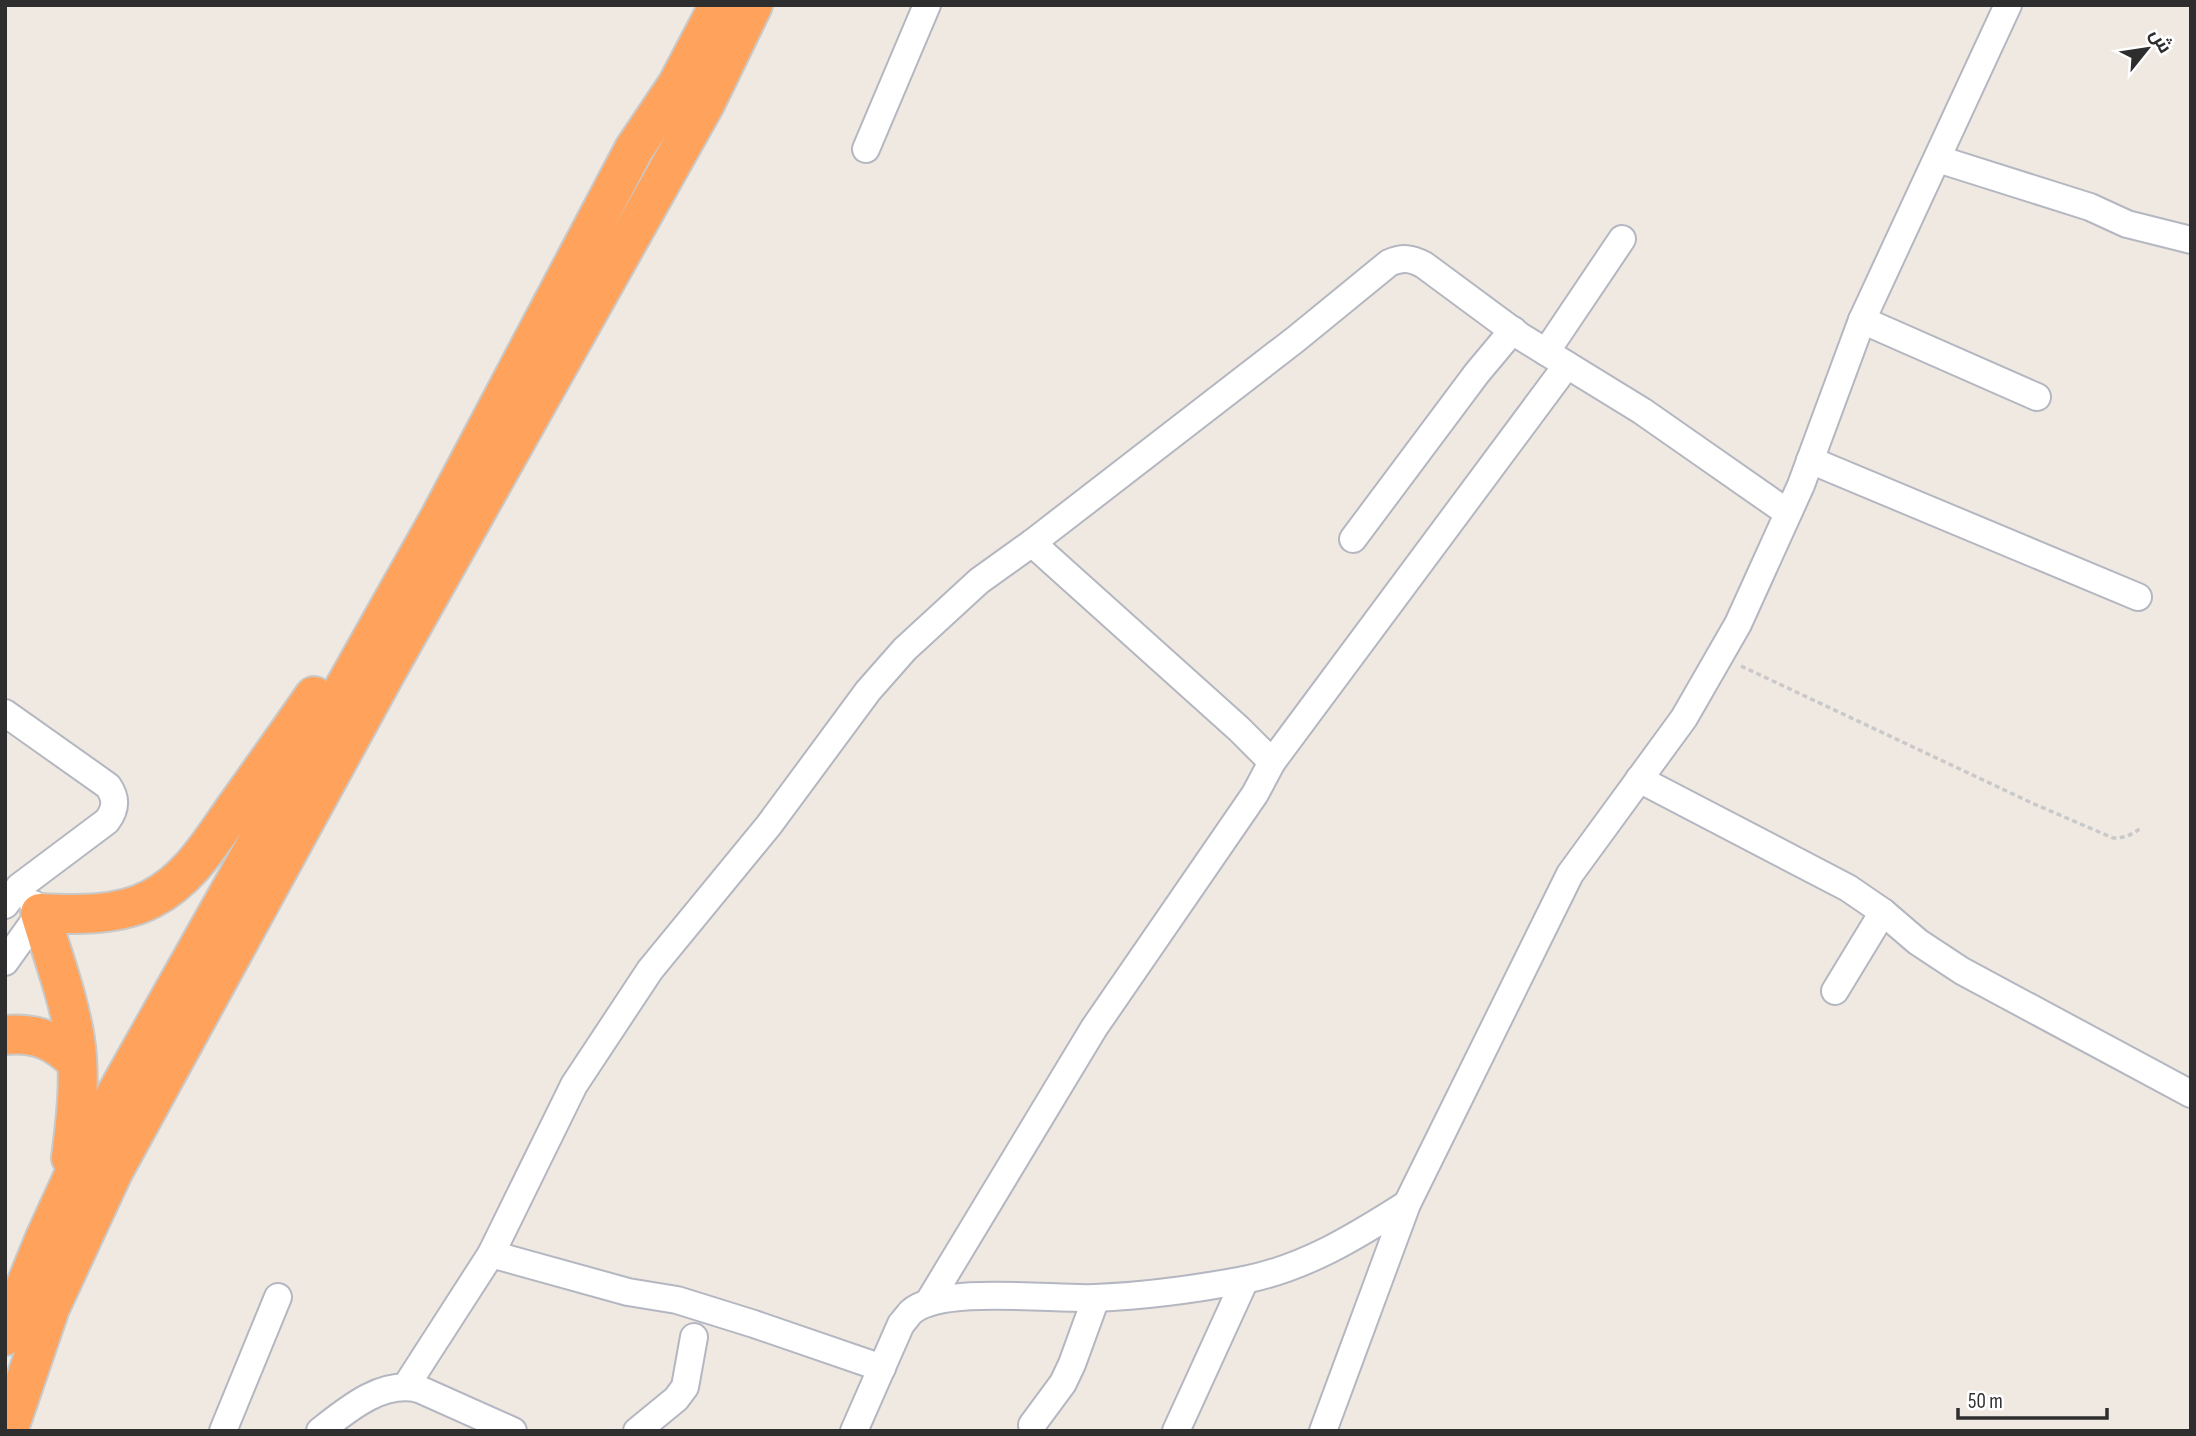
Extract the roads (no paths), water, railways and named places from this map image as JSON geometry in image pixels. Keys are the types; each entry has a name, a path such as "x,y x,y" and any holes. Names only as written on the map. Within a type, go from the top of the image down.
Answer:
{"highway":[{"path":"5,1336 88,1144 400,587 634,149 697,5"},
{"path":"634,149 677,85 719,5"},
{"path":"705,104 752,5"},
{"path":"15,1423 50,1308 113,1172 336,763 705,104 768,5"},
{"path":"17,895 82,914 148,901 175,883 201,856 315,695 400,587"},
{"path":"17,895 69,1010 77,1062 77,1107 67,1191"},
{"path":"5,1035 22,1034 47,1040 60,1046 77,1062"}],"street":[{"path":"866,149 927,5"},
{"path":"1323,1431 1407,1204 1570,874 1684,718 1738,624 1810,460 1862,320 2008,5"},
{"path":"1938,159 2090,207 2127,224 2191,240"},
{"path":"928,1303 1094,1028 1255,794 1272,762 1557,358 1622,239"},
{"path":"406,1386 491,1254 574,1085 650,970 769,825 886,670 942,612 979,581 1296,339 1380,269 1400,258 1424,265 1513,330 1642,411 1788,513"},
{"path":"1862,320 2037,397"},
{"path":"1353,539 1477,373 1513,330"},
{"path":"1810,460 2138,597"},
{"path":"1032,543 1240,729 1272,762"},
{"path":"5,713 108,786 115,799 112,814 107,821 17,895 5,962"},
{"path":"1639,779 1848,888 1883,912 1918,942 1962,971 2191,1094"},
{"path":"1835,991 1883,912"},
{"path":"854,1431 901,1324 912,1311 928,1303 962,1296 1096,1298 1245,1280 1301,1264 1342,1245 1407,1204"},
{"path":"491,1254 628,1292 677,1300 882,1368"},
{"path":"1176,1431 1245,1280"},
{"path":"223,1431 278,1297"},
{"path":"1032,1424 1063,1382 1096,1298"},
{"path":"637,1431 676,1399 685,1387 694,1337"},
{"path":"320,1431 377,1394 406,1386 419,1389 513,1431"}]}
